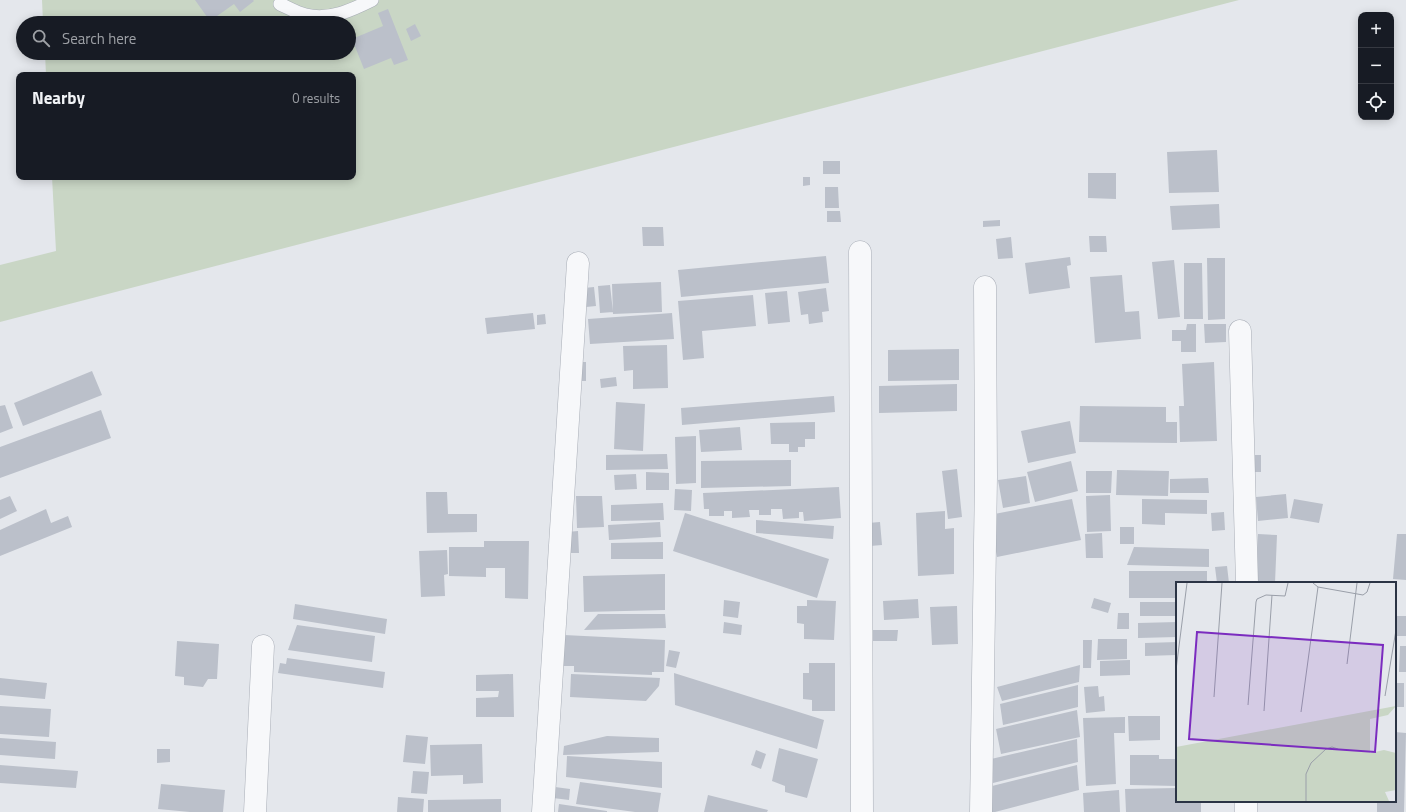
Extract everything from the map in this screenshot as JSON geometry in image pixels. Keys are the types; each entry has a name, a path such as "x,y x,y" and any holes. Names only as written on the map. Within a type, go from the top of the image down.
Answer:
{"street":[{"path":"860,252 862,812"},
{"path":"543,812 578,263"},
{"path":"981,812 986,477 985,287"},
{"path":"1240,330 1247,582"},
{"path":"255,812 263,646"}],"lane":[{"path":"332,16 351,11 372,0"},
{"path":"280,4 307,15 318,16"}],"green space":[{"path":"42,0 1239,0 0,322 0,265 56,251 52,180 356,180 356,72 46,72 45,60 356,60 356,16 43,16"}],"building":[{"path":"195,0 254,1 240,12 234,4 217,16 206,16"},
{"path":"388,9 408,60 394,65 391,58 364,69 356,49 356,37 383,26 378,13"},
{"path":"415,24 421,36 411,41 406,29"},
{"path":"1217,150 1219,192 1169,193 1167,152"},
{"path":"823,161 840,161 840,174 823,174"},
{"path":"1088,173 1116,173 1116,199 1088,198"},
{"path":"803,177 810,177 810,185 803,186"},
{"path":"825,187 838,187 839,208 825,208"},
{"path":"1219,204 1220,228 1172,230 1170,206"},
{"path":"827,211 840,211 841,222 827,222"},
{"path":"1000,220 1000,226 983,227 983,221"},
{"path":"642,227 663,227 664,246 643,246"},
{"path":"1089,236 1106,236 1107,252 1090,252"},
{"path":"1011,237 1013,258 998,259 996,239"},
{"path":"826,256 829,283 681,297 678,270"},
{"path":"1070,257 1071,265 1067,266 1070,288 1029,294 1025,263"},
{"path":"1207,258 1225,258 1225,319 1208,320"},
{"path":"1174,260 1180,317 1158,319 1152,262"},
{"path":"1184,263 1202,263 1203,319 1184,319"},
{"path":"1122,275 1125,312 1139,311 1141,339 1095,343 1090,277"},
{"path":"661,282 662,312 613,314 612,284"},
{"path":"610,285 613,312 600,313 598,286"},
{"path":"594,287 596,306 586,307 584,288"},
{"path":"826,288 829,311 822,312 823,322 809,324 808,314 801,315 798,292"},
{"path":"787,291 790,322 768,324 765,293"},
{"path":"753,295 756,326 702,331 704,358 683,360 678,301"},
{"path":"533,313 535,329 487,334 485,318"},
{"path":"672,313 674,339 590,344 588,319"},
{"path":"545,314 546,324 537,325 537,315"},
{"path":"1187,324 1196,324 1196,352 1181,352 1181,341 1172,341 1172,330 1186,330"},
{"path":"1204,324 1226,324 1226,342 1205,343"},
{"path":"667,345 668,388 633,389 633,370 624,371 623,346"},
{"path":"959,349 959,380 888,381 888,350"},
{"path":"575,362 586,362 586,381 576,381"},
{"path":"1214,362 1217,441 1180,442 1179,406 1184,406 1182,364"},
{"path":"92,371 102,395 23,426 14,403"},
{"path":"616,377 617,386 601,388 600,379"},
{"path":"957,384 957,411 879,413 879,386"},
{"path":"834,396 835,412 682,425 681,408"},
{"path":"616,402 645,404 643,451 614,449"},
{"path":"5,405 13,428 0,433 0,406"},
{"path":"1080,406 1166,407 1166,422 1177,422 1177,443 1079,442"},
{"path":"101,410 111,438 0,478 0,447"},
{"path":"1070,421 1076,453 1028,463 1021,431"},
{"path":"815,422 815,439 805,439 805,447 798,447 798,452 789,452 789,444 771,444 770,423"},
{"path":"740,427 742,450 701,452 699,430"},
{"path":"696,436 696,483 676,484 675,437"},
{"path":"667,454 668,469 606,470 606,455"},
{"path":"1250,455 1261,455 1261,472 1250,472"},
{"path":"791,460 791,486 701,488 701,461"},
{"path":"1071,461 1078,491 1035,502 1027,472"},
{"path":"957,469 962,517 948,519 942,471"},
{"path":"1117,470 1169,471 1168,496 1116,495"},
{"path":"1086,471 1112,471 1111,493 1086,493"},
{"path":"646,472 669,473 669,490 646,490"},
{"path":"636,474 637,489 615,490 614,475"},
{"path":"1026,476 1030,503 1003,508 998,480"},
{"path":"1208,478 1209,493 1170,493 1170,479"},
{"path":"839,487 841,518 804,521 803,512 799,512 799,518 783,519 782,509 771,509 771,515 759,515 759,510 749,510 750,517 732,518 732,511 724,511 724,516 709,516 709,509 704,509 703,493"},
{"path":"675,489 692,490 691,511 674,510"},
{"path":"426,492 447,492 448,514 477,514 477,532 427,533"},
{"path":"1286,494 1288,518 1258,521 1256,497"},
{"path":"1110,495 1111,531 1087,532 1086,496"},
{"path":"10,496 17,511 0,519 0,500"},
{"path":"576,496 602,496 604,527 577,528"},
{"path":"1072,499 1081,540 997,557 989,515"},
{"path":"1142,499 1207,500 1207,514 1165,513 1165,525 1142,524"},
{"path":"1294,499 1323,504 1319,523 1290,518"},
{"path":"663,503 664,520 611,521 611,505"},
{"path":"46,509 51,523 68,516 72,527 0,556 0,530"},
{"path":"945,511 945,529 954,528 954,574 918,576 916,513"},
{"path":"1224,512 1225,530 1212,531 1211,513"},
{"path":"685,513 829,559 817,598 673,551"},
{"path":"756,520 834,526 833,539 756,533"},
{"path":"660,522 661,537 609,540 608,525"},
{"path":"880,522 882,545 870,546 868,523"},
{"path":"1120,527 1134,527 1134,544 1120,544"},
{"path":"578,531 579,553 567,553 567,532"},
{"path":"1102,533 1103,558 1086,558 1085,534"},
{"path":"1258,534 1277,535 1275,582 1256,582"},
{"path":"1397,534 1406,534 1406,580 1393,579"},
{"path":"484,541 529,541 528,599 505,598 505,568 486,568 486,577 449,576 449,547 484,547"},
{"path":"663,542 663,559 611,559 611,543"},
{"path":"1134,547 1209,549 1209,567 1127,565"},
{"path":"447,550 448,574 444,575 445,596 421,597 419,551"},
{"path":"1227,566 1229,582 1217,582 1215,567"},
{"path":"1129,571 1207,571 1207,582 1176,582 1176,598 1129,598"},
{"path":"665,574 665,610 584,612 583,576"},
{"path":"1094,598 1111,603 1108,613 1091,608"},
{"path":"918,599 919,618 884,620 883,601"},
{"path":"724,600 740,602 738,618 723,616"},
{"path":"807,600 836,601 834,640 804,639 804,624 797,623 797,606 807,606"},
{"path":"1140,602 1176,602 1176,616 1140,616"},
{"path":"295,604 387,619 385,634 293,619"},
{"path":"957,606 958,644 932,645 930,607"},
{"path":"1118,613 1129,613 1129,629 1117,629"},
{"path":"598,614 665,614 666,628 584,630"},
{"path":"1396,616 1406,616 1406,636 1396,636"},
{"path":"724,622 742,625 741,635 723,633"},
{"path":"1176,622 1176,637 1138,638 1138,623"},
{"path":"297,625 375,636 372,662 288,650"},
{"path":"873,630 898,630 897,641 873,641"},
{"path":"564,635 665,640 664,672 652,672 652,675 574,672 574,666 562,666"},
{"path":"1098,639 1127,639 1127,659 1097,660"},
{"path":"1083,640 1092,640 1091,668 1083,668"},
{"path":"177,641 219,644 217,679 208,679 203,687 184,685 184,677 175,676"},
{"path":"1176,642 1176,655 1145,656 1145,643"},
{"path":"1400,646 1406,646 1406,672 1399,672"},
{"path":"669,650 680,652 676,668 666,666"},
{"path":"287,658 385,672 383,688 278,673 280,663 286,664"},
{"path":"1130,660 1130,675 1100,676 1100,661"},
{"path":"809,663 835,663 835,711 812,711 812,700 803,699 803,673 809,673"},
{"path":"1080,665 1079,682 1002,701 997,687"},
{"path":"674,673 824,720 817,749 675,705"},
{"path":"513,674 514,717 476,717 476,698 498,697 499,691 476,691 476,675"},
{"path":"571,674 660,678 659,686 646,701 570,697"},
{"path":"0,678 47,683 45,699 0,695"},
{"path":"1396,683 1404,683 1404,707 1396,707"},
{"path":"1078,685 1078,707 1003,725 1000,704"},
{"path":"1098,686 1099,697 1104,696 1105,711 1086,713 1084,687"},
{"path":"0,706 51,709 49,737 0,734"},
{"path":"1077,710 1080,737 1001,754 996,729"},
{"path":"1128,716 1160,716 1160,740 1129,741"},
{"path":"1125,717 1125,733 1114,733 1116,784 1086,786 1083,718"},
{"path":"1396,732 1406,733 1404,812 1377,812 1377,802 1396,802"},
{"path":"406,735 428,737 425,764 403,762"},
{"path":"607,736 659,738 659,752 563,755 564,746"},
{"path":"0,738 56,742 55,759 0,755"},
{"path":"1077,739 1078,762 989,784 991,759"},
{"path":"482,744 483,783 463,784 463,775 431,776 430,745"},
{"path":"779,748 818,759 807,798 785,792 785,786 772,781"},
{"path":"157,749 170,749 170,762 157,763"},
{"path":"756,750 766,754 761,769 751,765"},
{"path":"1130,755 1159,755 1159,759 1176,759 1176,786 1130,785"},
{"path":"567,756 662,762 662,788 566,777"},
{"path":"0,765 78,771 76,788 0,783"},
{"path":"1077,765 1079,790 995,812 989,812 988,787"},
{"path":"413,771 429,772 427,794 411,793"},
{"path":"580,782 661,793 658,812 635,812 576,804"},
{"path":"161,784 225,790 223,812 190,812 158,809"},
{"path":"555,787 570,789 569,800 553,798"},
{"path":"1176,788 1176,802 1201,802 1201,812 1126,812 1125,789"},
{"path":"1119,790 1120,812 1084,812 1083,793"},
{"path":"708,795 768,810 767,812 704,812"},
{"path":"398,797 424,799 423,812 397,812"},
{"path":"501,799 501,812 428,812 428,800"},
{"path":"559,804 607,811 607,812 558,812"}]}
